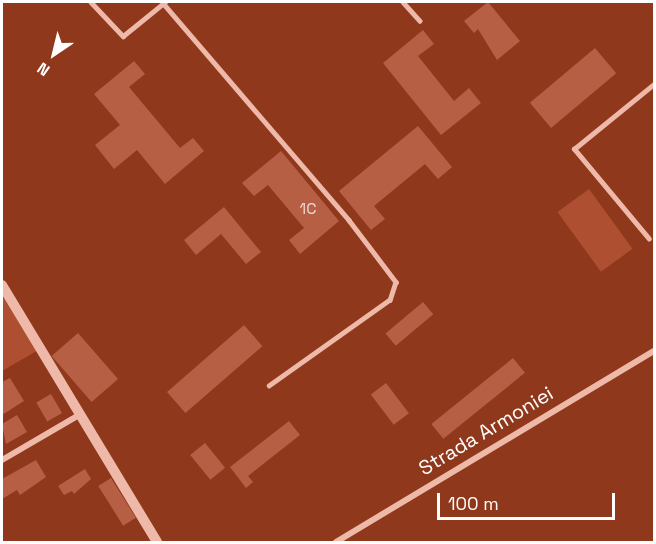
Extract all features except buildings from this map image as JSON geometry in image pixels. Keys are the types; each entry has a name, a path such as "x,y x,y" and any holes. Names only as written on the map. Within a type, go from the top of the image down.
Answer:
{"street":[{"path":"2,285 157,543"},
{"name":"Strada Armoniei","path":"336,543 654,351"},
{"path":"2,460 79,415"}],"lane":[{"path":"91,2 123,36 164,2 349,220 396,282 390,300 269,386"},
{"path":"403,2 420,21"},
{"path":"649,238 574,149 654,84"}],"shaded area":[{"path":"589,189 632,249 601,272 557,212"},
{"path":"2,286 40,349 2,371"}]}
